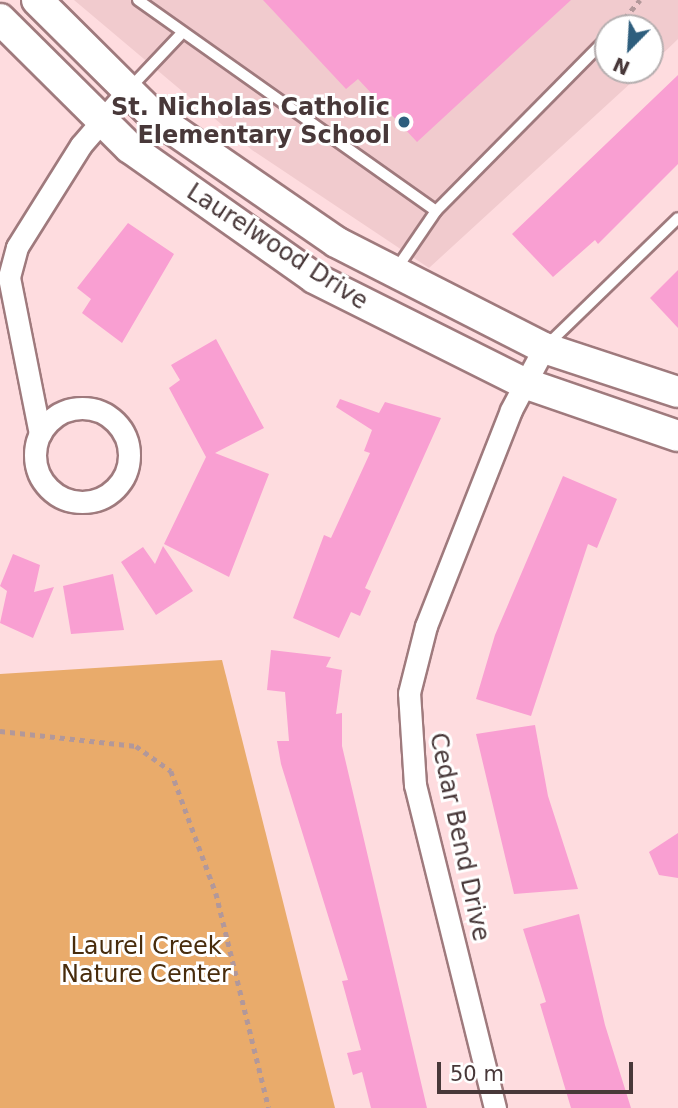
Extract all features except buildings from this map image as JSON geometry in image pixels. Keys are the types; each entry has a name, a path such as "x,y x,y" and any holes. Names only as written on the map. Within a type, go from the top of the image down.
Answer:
{"street":[{"name":"Laurelwood Drive","path":"37,0 126,93 206,156 392,276 544,348 678,392"},
{"name":"Laurelwood Drive","path":"0,19 101,123 314,278 524,383 678,436"},
{"path":"40,434 71,409 101,411 125,433 127,473 106,496 84,502 62,498 42,480 36,463 40,434 9,277 17,247 101,123 126,93"},
{"name":"Cedar Bend Drive","path":"495,1108 415,785 407,723 426,626 524,383 544,348"}],"lane":[{"path":"138,0 180,35 436,211"},
{"path":"126,93 180,35"},
{"path":"392,276 436,211 594,51"},
{"path":"544,348 678,218"}],"path":[{"path":"628,14 640,0"},
{"path":"0,731 136,746 171,771 216,893 270,1108"}],"shaded area":[{"name":"St. Nicholas Catholic Elementary School","path":"74,0 678,0 678,39 664,52 664,14 594,14 594,84 630,84 429,268 252,150"}],"green space":[{"name":"Laurel Creek Nature Center","path":"222,660 335,1108 0,1108 0,674"}],"place":[{"name":"St. Nicholas Catholic Elementary School","path":"404,122"}]}
